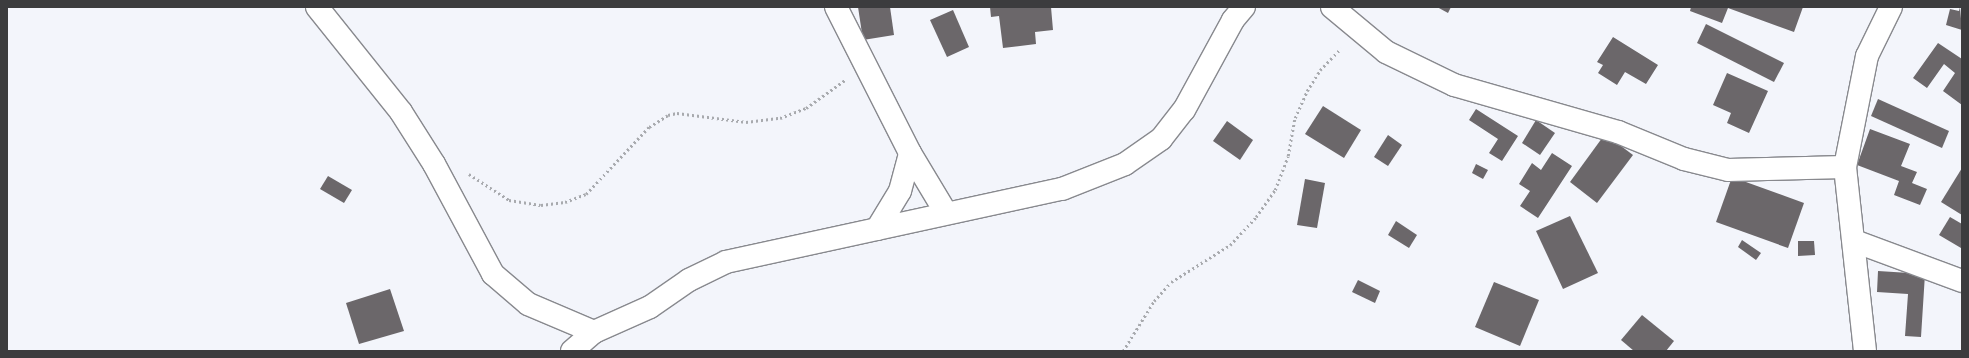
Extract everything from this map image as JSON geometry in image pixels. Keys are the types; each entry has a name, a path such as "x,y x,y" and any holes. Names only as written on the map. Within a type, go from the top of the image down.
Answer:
{"street":[{"path":"317,7 401,112 434,164 493,274 528,304 594,332"},
{"path":"836,7 866,63 910,153 946,213"},
{"path":"572,351 594,332 650,307 689,280 726,262 1062,189 1125,164 1161,139 1184,110 1234,20 1244,7"},
{"path":"1332,7 1386,52 1454,85 1618,132 1684,159 1728,170 1845,167"},
{"path":"1865,351 1845,167 1867,56 1891,7"},
{"path":"877,230 900,191 910,153"},
{"path":"1854,241 1962,281"}],"path":[{"path":"1122,351 1154,301 1171,282 1230,245 1256,218 1275,190 1288,156 1295,118 1307,91 1320,70 1359,30"},
{"path":"466,172 509,200 541,206 565,202 586,194 605,177 649,127 668,115 677,113 746,122 780,118 806,108 866,63"}],"building":[{"path":"858,7 890,7 894,35 863,40"},
{"path":"990,7 1051,7 1053,30 1035,32 1036,44 1003,48 999,16 991,17"},
{"path":"1437,7 1451,7 1448,13"},
{"path":"1691,7 1803,7 1794,32 1728,8 1722,23 1690,11"},
{"path":"1960,7 1962,30 1946,25 1950,9 1959,11"},
{"path":"953,10 969,47 947,57 930,20"},
{"path":"1706,24 1784,63 1774,82 1697,43"},
{"path":"1613,37 1658,65 1646,84 1625,72 1617,85 1598,73 1603,65 1597,62"},
{"path":"1938,43 1962,59 1962,105 1943,91 1955,73 1944,64 1927,88 1913,78"},
{"path":"1727,73 1768,91 1749,133 1727,123 1731,113 1713,105"},
{"path":"1878,99 1949,131 1942,148 1871,116"},
{"path":"1323,106 1361,130 1344,158 1305,134"},
{"path":"1476,109 1518,136 1502,161 1489,153 1498,139 1469,120"},
{"path":"1536,120 1555,133 1540,155 1522,143"},
{"path":"1227,121 1253,140 1240,160 1213,141"},
{"path":"1870,129 1910,144 1901,166 1917,172 1912,183 1927,189 1920,205 1894,195 1899,181 1857,165"},
{"path":"1605,134 1633,155 1597,203 1570,182"},
{"path":"1388,135 1402,145 1388,166 1374,157"},
{"path":"1552,153 1572,166 1538,218 1520,206 1530,191 1519,184 1532,163 1541,170"},
{"path":"1476,164 1488,170 1483,179 1472,173"},
{"path":"1962,168 1962,215 1941,202"},
{"path":"328,176 352,190 344,203 320,189"},
{"path":"1732,177 1804,203 1788,248 1716,222"},
{"path":"1305,179 1325,183 1317,228 1297,225"},
{"path":"1570,216 1598,273 1563,289 1536,231"},
{"path":"1950,217 1962,224 1961,248 1939,235"},
{"path":"1396,221 1417,235 1409,248 1388,235"},
{"path":"1742,240 1761,253 1756,260 1738,247"},
{"path":"1798,241 1814,241 1815,255 1798,256"},
{"path":"1878,271 1925,274 1921,337 1905,336 1908,294 1877,292"},
{"path":"1358,280 1380,291 1375,303 1352,292"},
{"path":"1494,282 1539,300 1520,346 1475,327"},
{"path":"390,289 404,331 359,344 346,303"},
{"path":"1642,315 1674,341 1666,351 1634,351 1621,340"}]}
